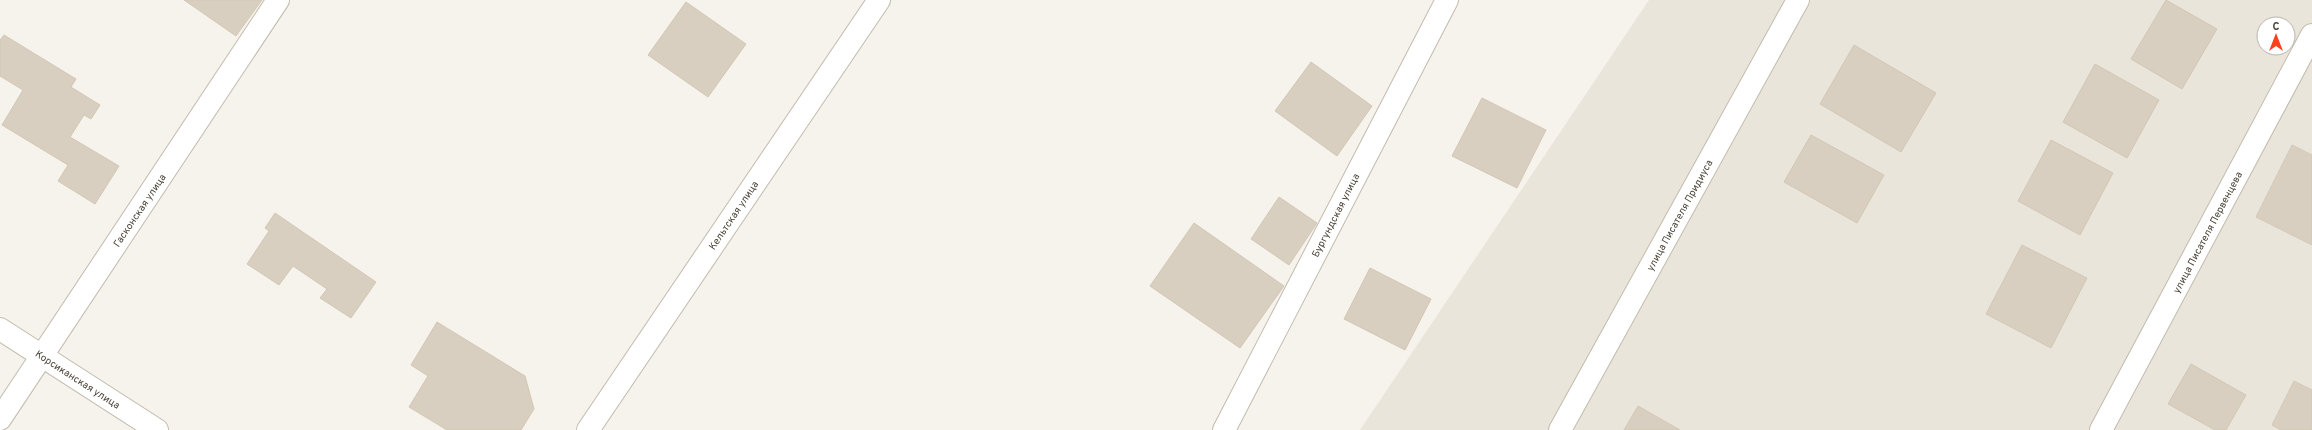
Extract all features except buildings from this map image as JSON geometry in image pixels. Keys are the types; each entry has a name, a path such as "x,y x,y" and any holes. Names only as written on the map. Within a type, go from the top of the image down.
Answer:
{"street":[{"name":"Гасконская улица","path":"0,419 278,0"},
{"name":"Кельтская улица","path":"588,430 878,0"},
{"name":"Бургундская улица","path":"1224,430 1447,0"},
{"name":"улица Писателя Придиуса","path":"1560,430 1798,0"},
{"name":"улица Писателя Первенцева","path":"2102,430 2312,35"},
{"name":"Корсиканская улица","path":"0,329 157,430"}],"shaded area":[{"path":"1649,0 2312,0 2312,430 1360,430"}]}
